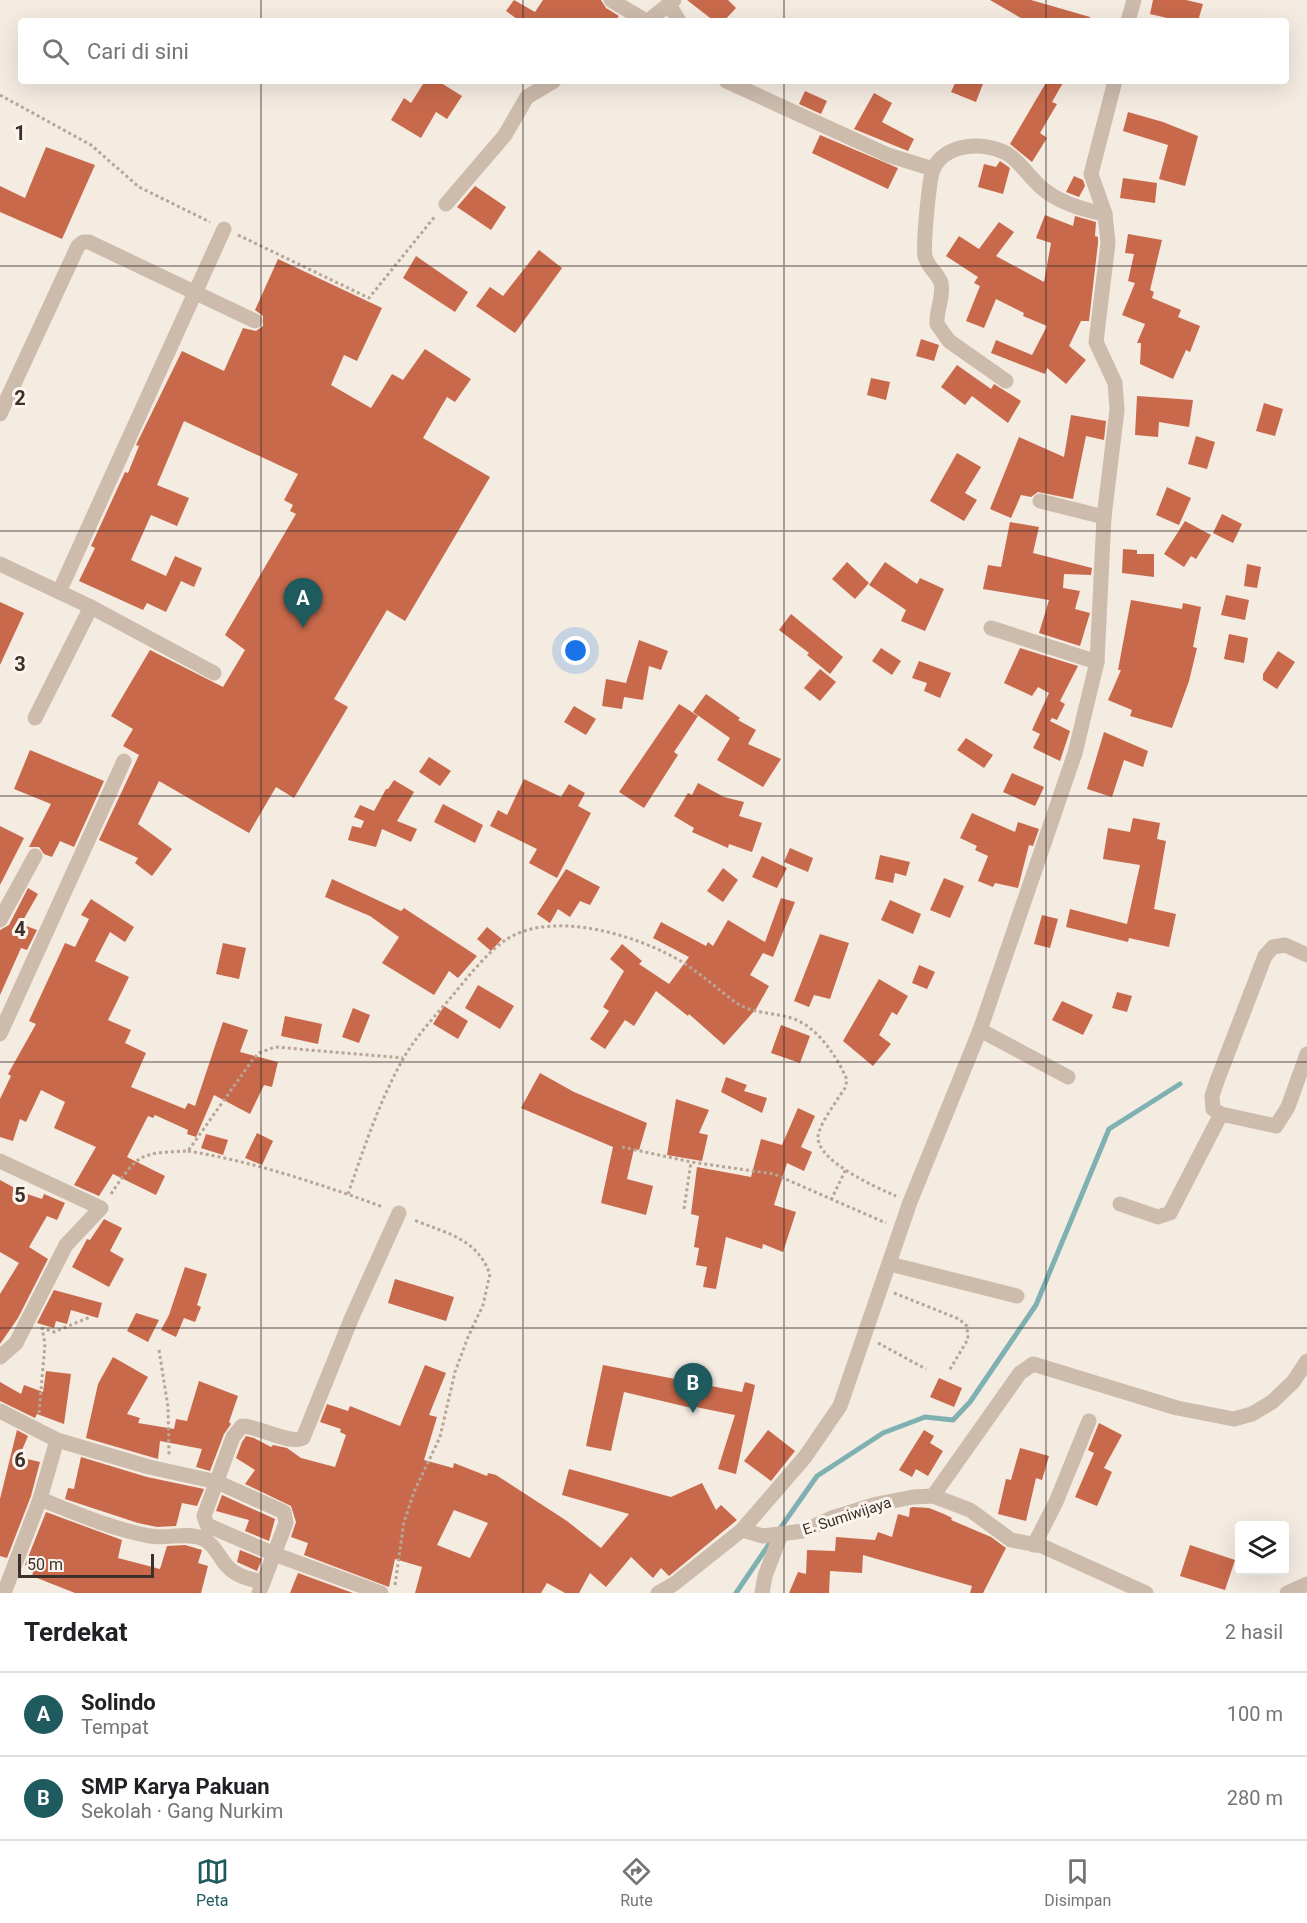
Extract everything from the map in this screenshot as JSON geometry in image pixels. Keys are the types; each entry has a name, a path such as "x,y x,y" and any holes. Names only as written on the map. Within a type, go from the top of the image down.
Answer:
{"street":[{"path":"611,0 642,18"},
{"path":"1129,18 1134,0"},
{"path":"651,18 672,3 678,18"},
{"path":"446,204 505,135 527,97 549,84"},
{"path":"733,84 888,155 933,169"},
{"path":"658,1593 674,1584 742,1530 806,1457 830,1423 848,1388 910,1202 980,1030 1075,753 1097,662 1104,517 1117,402 1115,383 1096,342 1108,243 1105,214 1091,174 1113,84"},
{"path":"1006,381 949,341 937,324 941,283 926,262 924,247 933,169 944,157 960,148 971,145 994,148 1013,158 1048,192 1081,208 1105,214"},
{"path":"59,592 224,229"},
{"path":"0,414 80,243 89,242 255,321"},
{"path":"1040,501 1104,517"},
{"path":"0,564 91,607 214,673"},
{"path":"35,718 91,607"},
{"path":"992,628 1097,662"},
{"path":"0,1034 124,761"},
{"path":"0,920 35,856"},
{"path":"1307,955 1285,945 1273,947 1265,956 1212,1096 1212,1109 1221,1114 1276,1126 1288,1107 1307,1054"},
{"path":"980,1030 1068,1077"},
{"path":"1120,1204 1158,1217 1170,1213 1221,1114"},
{"path":"0,1161 101,1208 66,1245 41,1290 35,1325 0,1357"},
{"path":"381,1593 273,1554 207,1525 205,1512 233,1437 242,1426 250,1426 293,1441 303,1438 352,1317 399,1213"},
{"path":"890,1264 1017,1296"},
{"path":"933,1496 1020,1373 1033,1364 1177,1408 1234,1419 1252,1414 1272,1402 1293,1382 1307,1361"},
{"path":"0,1412 57,1440 169,1472 217,1482 284,1512 286,1524 261,1588 228,1568 202,1538 192,1535 169,1538 151,1536 114,1528 40,1499"},
{"path":"1035,1545 1056,1502 1089,1420"},
{"path":"4,1593 40,1499 57,1440"},
{"name":"E. Sumiwijaya","path":"742,1530 774,1535 803,1532 832,1518 877,1504 913,1497 933,1496 970,1510 1011,1540 1035,1545 1115,1586 1146,1593"},
{"path":"762,1593 774,1535"},
{"path":"1287,1593 1306,1581"}],"path":[{"path":"0,94 90,145 139,187 369,298 446,204"},
{"path":"348,1194 373,1122 403,1058 459,987 504,941 532,929 560,926 611,934 647,945 682,962 748,1009 791,1018 811,1026 818,1032 847,1080 845,1088 818,1134 818,1143 825,1154 857,1179 910,1202"},
{"path":"101,1208 129,1167 139,1158 153,1153 188,1151 251,1062 267,1049 275,1047 403,1058"},
{"path":"622,1147 691,1162 774,1174 877,1220 902,1227"},
{"path":"684,1209 691,1162"},
{"path":"831,1200 846,1169"},
{"path":"881,1287 958,1319 967,1326 968,1339 949,1371"},
{"path":"35,1325 54,1332 90,1317"},
{"path":"33,1429 38,1420 45,1344 35,1325"},
{"path":"865,1337 926,1369"},
{"path":"159,1350 168,1407 169,1472"},
{"path":"394,1593 404,1522 414,1492 440,1437 455,1372"}],"building":[{"path":"514,0 535,12 543,0 601,0 606,8 619,16 617,18 516,18 506,11"},
{"path":"687,0 728,0 736,8 727,18 710,18"},
{"path":"990,0 1031,0 1090,17 1090,18 1021,18"},
{"path":"1153,0 1186,0 1203,4 1199,18 1167,18 1150,14"},
{"path":"423,84 443,84 462,96 447,119 436,112 421,138 391,120 404,98 411,103"},
{"path":"955,84 983,84 976,102 951,92"},
{"path":"1045,84 1062,84 1052,102 1057,104 1040,133 1047,138 1032,162 1010,144"},
{"path":"805,91 827,101 821,114 799,104"},
{"path":"874,93 892,103 882,122 914,139 908,151 854,129"},
{"path":"1128,112 1163,122 1198,136 1185,186 1159,179 1168,145 1123,131"},
{"path":"820,135 898,168 888,189 812,153"},
{"path":"46,147 95,165 62,239 0,212 0,186 25,198"},
{"path":"1000,161 1010,168 1003,194 978,187 984,164 996,167"},
{"path":"1074,176 1083,180 1085,186 1079,197 1066,192"},
{"path":"1123,178 1157,183 1155,203 1120,198"},
{"path":"475,186 506,207 491,230 457,207"},
{"path":"1045,215 1073,226 1075,216 1096,222 1095,236 1098,237 1089,321 1081,321 1069,346 1086,360 1066,384 1047,368 1045,374 991,353 996,340 1032,355 1047,326 1023,316 1024,313 996,299 984,328 966,321 980,286 974,283 978,277 946,256 959,236 979,249 999,222 1014,232 996,256 1044,282 1051,243 1036,238"},
{"path":"1128,234 1162,240 1150,290 1154,292 1152,298 1181,310 1178,317 1200,326 1190,352 1186,350 1173,379 1140,364 1141,343 1137,343 1145,324 1122,315 1135,283 1128,281 1134,254 1125,253"},
{"path":"539,250 562,268 515,333 476,306 490,287 503,296"},
{"path":"416,256 468,292 455,312 403,278"},
{"path":"278,259 382,308 357,361 344,355 331,385 371,408 392,374 403,380 425,349 471,379 455,402 447,397 423,438 490,477 405,621 387,610 334,699 348,707 294,798 276,787 249,833 159,781 138,824 172,849 152,876 135,863 138,858 99,840 139,755 123,746 133,729 111,716 150,650 223,687 245,650 225,635 296,514 290,511 293,505 284,500 298,474 184,421 157,485 189,498 177,526 151,515 131,560 166,576 175,556 202,568 194,587 181,581 166,612 147,603 143,610 79,581 95,548 91,546 125,472 128,473 139,446 136,445 182,351 224,371 243,328 256,331 263,326 263,316 255,310"},
{"path":"921,339 939,345 934,361 916,356"},
{"path":"957,365 991,389 994,384 1021,401 1008,423 972,396 965,405 941,387"},
{"path":"871,378 890,382 886,400 867,395"},
{"path":"1137,396 1193,400 1189,427 1159,422 1158,437 1135,435"},
{"path":"1264,403 1283,409 1275,436 1256,431"},
{"path":"1071,415 1106,421 1104,440 1086,436 1073,499 1038,492 1031,497 1021,495 1011,518 990,509 1019,437 1064,457"},
{"path":"1196,436 1215,442 1207,469 1188,464"},
{"path":"957,453 981,467 965,493 977,500 964,521 930,501"},
{"path":"1167,487 1191,498 1179,525 1156,515"},
{"path":"1222,514 1242,524 1233,543 1213,533"},
{"path":"1185,521 1211,535 1196,559 1191,556 1184,567 1164,554"},
{"path":"1010,522 1039,527 1033,553 1092,568 1091,575 1064,574 1063,588 1080,591 1075,609 1090,613 1080,646 1039,633 1049,600 983,589 988,565 1001,567"},
{"path":"1123,549 1137,550 1137,554 1154,554 1154,577 1122,573"},
{"path":"847,562 869,583 855,599 832,579"},
{"path":"885,562 917,584 920,578 944,589 925,631 901,621 906,610 869,585"},
{"path":"1247,564 1261,567 1257,588 1244,586"},
{"path":"1226,595 1249,600 1245,620 1221,615"},
{"path":"1131,600 1182,609 1183,603 1201,607 1193,647 1197,648 1189,681 1172,728 1130,716 1132,710 1108,700 1121,670 1118,670"},
{"path":"0,602 24,613 0,665"},
{"path":"791,614 843,657 830,674 807,655 809,653 779,630"},
{"path":"1229,634 1248,638 1244,663 1224,659"},
{"path":"639,640 668,651 661,670 649,666 643,700 624,697 622,709 602,706 606,679 626,683"},
{"path":"881,648 901,661 892,675 872,661"},
{"path":"1020,648 1078,666 1060,701 1065,704 1057,720 1052,718 1050,721 1070,731 1060,761 1033,748 1040,734 1032,730 1049,693 1038,687 1032,696 1004,683"},
{"path":"1278,651 1295,662 1277,689 1263,680 1263,674"},
{"path":"919,661 951,673 940,698 924,691 927,683 912,678"},
{"path":"820,669 836,682 820,701 804,688"},
{"path":"706,694 740,718 738,720 756,730 748,744 781,759 763,787 717,760 730,738 693,712"},
{"path":"679,704 698,716 674,752 678,755 644,808 619,792"},
{"path":"574,706 596,719 586,735 564,722"},
{"path":"1104,732 1148,751 1143,767 1124,760 1112,797 1087,789"},
{"path":"966,738 993,755 984,768 957,750"},
{"path":"30,750 104,781 74,847 60,841 52,857 44,854 39,847 29,847 51,804 14,789"},
{"path":"429,757 451,771 440,786 419,772"},
{"path":"1012,773 1044,787 1035,806 1003,792"},
{"path":"524,779 561,797 569,784 585,793 578,806 591,813 557,878 529,863 537,849 490,826 498,810 507,815"},
{"path":"394,780 414,792 397,821 417,829 411,842 382,829 376,847 348,840 352,826 361,828 364,821 354,817 360,805 374,811 386,789"},
{"path":"698,783 724,797 744,802 739,816 762,823 752,852 729,844 728,848 692,832 694,828 674,816 688,793 692,795"},
{"path":"443,804 483,825 475,843 434,822"},
{"path":"972,813 1015,832 1018,822 1039,829 1033,846 1029,845 1018,888 995,883 993,887 978,881 988,856 975,850 977,846 960,838"},
{"path":"1133,818 1160,823 1157,839 1166,841 1154,909 1176,914 1169,947 1129,938 1128,942 1066,927 1070,909 1127,924 1140,865 1103,859 1108,828 1130,832"},
{"path":"0,826 24,838 0,885"},
{"path":"790,848 813,858 808,872 784,862"},
{"path":"880,855 910,862 906,876 895,873 893,883 875,879"},
{"path":"762,856 787,868 777,888 752,877"},
{"path":"723,868 738,880 723,902 707,891"},
{"path":"566,869 600,887 590,905 580,901 570,917 558,909 550,923 537,914"},
{"path":"944,878 964,886 950,918 930,910"},
{"path":"332,879 401,911 404,908 477,956 458,978 449,971 434,995 382,963 399,937 370,916 325,897"},
{"path":"28,888 38,894 21,924 37,930 27,950 21,948 0,995 0,930 9,925"},
{"path":"781,898 795,902 773,957 763,953 750,975 769,986 756,1009 724,1045 689,1014 688,1016 656,991 634,1026 625,1020 605,1049 590,1039 609,1011 603,1007 624,971 610,959 622,944 642,961 639,964 669,984 689,957 653,938 661,922 706,946 708,942 713,946 728,920 765,942"},
{"path":"91,899 134,927 125,942 110,932 95,961 129,977 108,1020 131,1030 125,1043 146,1053 131,1087 185,1109 188,1103 195,1106 223,1022 248,1030 240,1052 278,1062 272,1087 264,1085 250,1114 214,1095 196,1137 187,1134 188,1130 155,1115 153,1118 148,1116 127,1157 165,1176 156,1195 113,1174 99,1196 74,1185 96,1147 54,1128 65,1102 41,1090 26,1122 20,1119 13,1141 0,1137 0,1099 11,1076 8,1074 36,1024 29,1021 65,943 75,947 89,919 81,915"},
{"path":"890,900 921,914 913,934 881,920"},
{"path":"1042,915 1058,919 1050,948 1034,944"},
{"path":"487,927 502,939 491,951 477,939"},
{"path":"820,934 849,943 830,999 814,995 809,1007 794,1001"},
{"path":"223,943 246,948 239,979 216,974"},
{"path":"919,965 935,972 927,989 912,983"},
{"path":"879,979 908,996 897,1015 892,1012 879,1035 891,1044 873,1066 843,1041"},
{"path":"478,985 514,1006 500,1029 465,1008"},
{"path":"1117,992 1132,996 1127,1012 1112,1008"},
{"path":"1062,1001 1093,1015 1083,1035 1052,1020"},
{"path":"444,1006 468,1021 458,1039 433,1024"},
{"path":"353,1008 370,1015 359,1043 342,1037"},
{"path":"285,1016 322,1024 318,1044 281,1036"},
{"path":"781,1025 810,1036 800,1063 771,1053"},
{"path":"540,1073 574,1092 647,1123 639,1150 634,1149 627,1179 653,1186 646,1215 601,1203 613,1147 521,1108"},
{"path":"726,1077 747,1085 744,1091 767,1098 762,1113 721,1092"},
{"path":"676,1099 709,1110 699,1133 708,1135 702,1161 667,1155"},
{"path":"798,1108 815,1116 801,1147 812,1152 804,1171 787,1163 774,1205 796,1212 783,1252 763,1244 762,1249 726,1237 716,1289 703,1287 707,1267 696,1265 699,1248 694,1247 699,1216 691,1214 697,1167 751,1177 761,1139 782,1145"},
{"path":"257,1133 273,1141 262,1165 245,1158"},
{"path":"206,1134 228,1140 223,1155 201,1148"},
{"path":"0,1180 24,1193 42,1199 44,1194 65,1203 57,1220 47,1216 29,1247 48,1259 18,1318 0,1344 0,1294 19,1263 0,1252"},
{"path":"104,1219 122,1228 110,1251 124,1259 109,1287 72,1267 87,1239 90,1240"},
{"path":"185,1267 207,1274 197,1305 201,1307 195,1322 184,1318 176,1337 161,1330 169,1315"},
{"path":"395,1279 454,1297 446,1321 388,1303"},
{"path":"54,1290 102,1303 98,1318 71,1310 67,1324 56,1321 54,1328 37,1323"},
{"path":"136,1313 159,1320 148,1342 127,1331"},
{"path":"113,1357 148,1377 127,1414 140,1418 138,1423 174,1429 176,1419 187,1421 199,1381 238,1396 229,1422 231,1424 224,1434 210,1471 196,1467 202,1449 160,1441 158,1459 86,1438 98,1384"},
{"path":"425,1365 446,1373 429,1415 437,1417 424,1460 453,1468 454,1463 487,1476 488,1473 496,1475 567,1521 601,1548 629,1514 562,1495 569,1469 671,1497 702,1483 716,1510 721,1505 737,1520 669,1576 661,1568 653,1578 631,1557 606,1587 590,1573 579,1593 565,1593 547,1583 541,1593 415,1593 422,1567 395,1559 389,1587 304,1555 308,1543 291,1537 296,1522 291,1506 245,1484 255,1470 236,1458 246,1436 271,1447 273,1445 287,1448 301,1458 335,1467 346,1435 340,1432 341,1429 320,1422 327,1404 348,1411 350,1406 400,1426","holes":["454,1510 488,1523 470,1558 437,1545"]},
{"path":"603,1365 742,1392 745,1382 755,1385 736,1474 718,1469 735,1415 696,1407 696,1409 624,1392 611,1451 586,1446"},
{"path":"46,1371 71,1374 64,1424 37,1414 35,1418 0,1401 0,1382 21,1394 24,1385 43,1392"},
{"path":"939,1378 962,1388 954,1407 930,1397"},
{"path":"1099,1423 1122,1435 1104,1468 1112,1472 1097,1506 1075,1497 1094,1453 1088,1450"},
{"path":"17,1430 28,1436 19,1457 40,1462 31,1496 7,1558 0,1556 0,1499"},
{"path":"768,1430 795,1451 771,1481 744,1461"},
{"path":"924,1430 934,1436 930,1443 943,1451 928,1476 916,1469 912,1477 899,1470"},
{"path":"1020,1448 1049,1456 1042,1480 1036,1478 1026,1521 998,1514 1006,1479 1011,1480"},
{"path":"81,1457 147,1477 204,1489 197,1506 182,1503 176,1526 157,1527 138,1523 65,1499 68,1488 74,1489"},
{"path":"222,1495 275,1519 269,1541 245,1531 249,1520 216,1511"},
{"path":"910,1508 929,1508 944,1514 952,1518 951,1520 991,1537 1006,1548 983,1593 970,1593 972,1586 863,1555 862,1573 830,1571 829,1593 789,1593 798,1572 806,1574 807,1550 835,1551 836,1537 875,1540 878,1532 892,1537 898,1514 909,1517"},
{"path":"46,1512 122,1540 118,1558 160,1569 167,1546 185,1545 202,1550 198,1563 208,1566 201,1593 75,1593 32,1576 34,1569 25,1565"},
{"path":"1190,1545 1235,1560 1225,1590 1180,1576"},
{"path":"240,1550 262,1559 257,1571 237,1562"},
{"path":"298,1573 353,1593 290,1593"}],"waterway":[{"path":"779,1530 817,1476 883,1433 925,1417 953,1420 970,1402 1036,1305 1109,1129 1180,1084"},
{"path":"736,1593 772,1540"}],"place":[{"name":"Solindo","path":"303,628"},
{"name":"SMP Karya Pakuan","path":"693,1413"}]}
